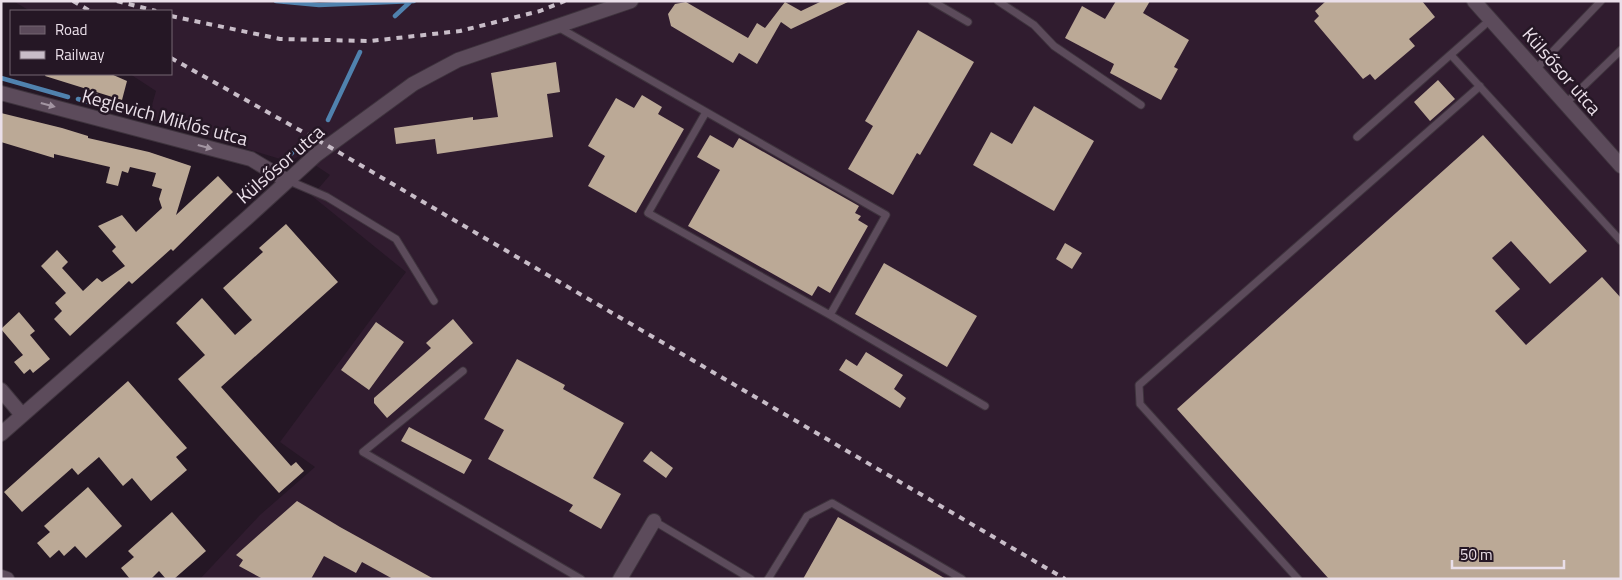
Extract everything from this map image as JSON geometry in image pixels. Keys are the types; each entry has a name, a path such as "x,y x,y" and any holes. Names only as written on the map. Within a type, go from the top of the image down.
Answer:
{"street":[{"name":"Külsősor utca","path":"1,434 247,218 286,180 338,138 413,84 458,60 631,1"},
{"name":"Külsősor utca","path":"1474,1 1536,68 1565,104 1621,166"},
{"name":"Keglevich Miklós utca","path":"1,92 251,159 286,180"},
{"path":"1,390 22,415"},
{"path":"620,579 654,522"},
{"path":"1,577 7,579"}],"lane":[{"path":"932,1 968,22"},
{"path":"998,1 1034,25 1054,46 1141,105"},
{"path":"1536,68 1601,1"},
{"path":"1357,137 1491,19"},
{"path":"558,27 886,215 830,315"},
{"path":"1565,104 1621,50"},
{"path":"1451,55 1621,242"},
{"path":"1298,579 1140,404 1139,385 1480,86"},
{"path":"706,112 648,213 830,315 985,406"},
{"path":"286,180 327,197 396,239 434,301"},
{"path":"463,370 363,452 581,579"},
{"path":"768,579 808,516 832,503 962,579"},
{"path":"654,522 751,579"}],"shaded area":[{"path":"13,1 1621,1 1621,579 200,579 260,515 315,467 280,442 406,272 312,196 330,175 300,155 290,162 148,119 156,91 132,75 172,75 172,10 28,10"}],"building":[{"path":"822,1 850,1 791,29 781,22 757,64 739,53 733,63 671,26 668,14 675,4 686,2 748,38 757,23 765,28 785,2 801,11"},
{"path":"1116,1 1150,1 1143,13 1189,40 1174,67 1178,69 1161,100 1110,73 1114,64 1065,38 1082,6 1105,19"},
{"path":"1326,1 1422,1 1435,17 1409,39 1415,46 1375,80 1370,74 1363,79 1314,21 1319,16 1315,11"},
{"path":"918,30 974,62 920,155 917,153 893,195 848,169 873,126 865,121"},
{"path":"556,62 560,92 547,94 553,137 437,154 435,139 396,144 394,128 473,117 473,120 498,117 491,73"},
{"path":"113,75 127,81 122,100 45,76"},
{"path":"1438,80 1455,99 1430,121 1414,102"},
{"path":"642,95 662,107 658,114 684,129 636,213 588,186 605,156 588,146 616,98 634,108"},
{"path":"1034,106 1094,141 1054,211 973,165 991,132 1012,144"},
{"path":"1,113 62,128 88,136 88,138 149,152 191,166 176,215 218,176 233,192 173,251 171,249 132,284 129,281 70,336 54,319 62,311 55,303 66,293 41,266 57,250 68,262 62,268 83,291 97,278 102,282 125,266 112,251 116,247 98,226 122,215 136,232 162,208 159,199 162,189 152,186 156,173 130,167 128,173 122,171 118,186 106,183 110,167 54,154 54,158 1,142"},
{"path":"710,135 733,148 739,138 859,206 855,213 861,216 858,220 868,226 830,293 818,286 812,296 688,226 720,170 697,157"},
{"path":"1483,135 1587,251 1550,284 1511,241 1492,258 1520,289 1495,311 1526,345 1602,277 1621,298 1621,579 1329,579 1177,409"},
{"path":"286,224 338,282 221,387 291,466 296,462 304,471 279,493 178,379 205,355 176,323 202,298 235,335 252,320 223,288 263,252 259,248"},
{"path":"1065,243 1082,253 1072,269 1056,259"},
{"path":"884,263 977,316 947,367 855,314"},
{"path":"19,312 35,331 30,335 50,359 33,373 30,369 24,374 14,362 23,355 1,329"},
{"path":"453,319 473,343 387,418 374,403 374,398 431,348 426,343"},
{"path":"376,322 404,342 369,390 341,370"},
{"path":"866,352 903,375 894,389 906,398 900,408 839,370 846,359 857,366"},
{"path":"517,359 565,385 563,389 624,423 593,478 621,494 601,529 569,511 573,505 488,459 504,430 484,419"},
{"path":"128,381 187,448 176,457 187,470 151,501 132,478 123,486 99,457 78,475 72,468 22,512 4,492"},
{"path":"409,427 472,460 464,474 401,441"},
{"path":"651,451 673,468 666,478 643,461"},
{"path":"88,487 122,526 86,558 75,546 64,556 59,550 50,558 37,543 50,532 44,526"},
{"path":"297,501 434,579 393,579 362,562 356,573 324,556 311,579 263,579 239,566 243,560 236,555"},
{"path":"172,512 206,551 174,579 166,579 159,571 151,579 130,579 121,568 134,557 128,551"},
{"path":"838,517 946,579 803,579"}],"waterway":[{"path":"276,1 319,5 414,1"},
{"path":"395,16 410,2"},
{"path":"328,120 360,52"},
{"path":"1,78 68,97"},
{"path":"78,99 91,103"},
{"path":"97,104 145,118"},
{"path":"288,156 292,153"}],"railway":[{"path":"73,1 88,10"},
{"path":"117,1 152,10"},
{"path":"172,16 280,39 370,41 460,31 540,11 565,1"},
{"path":"172,59 328,146 1065,579"}]}
